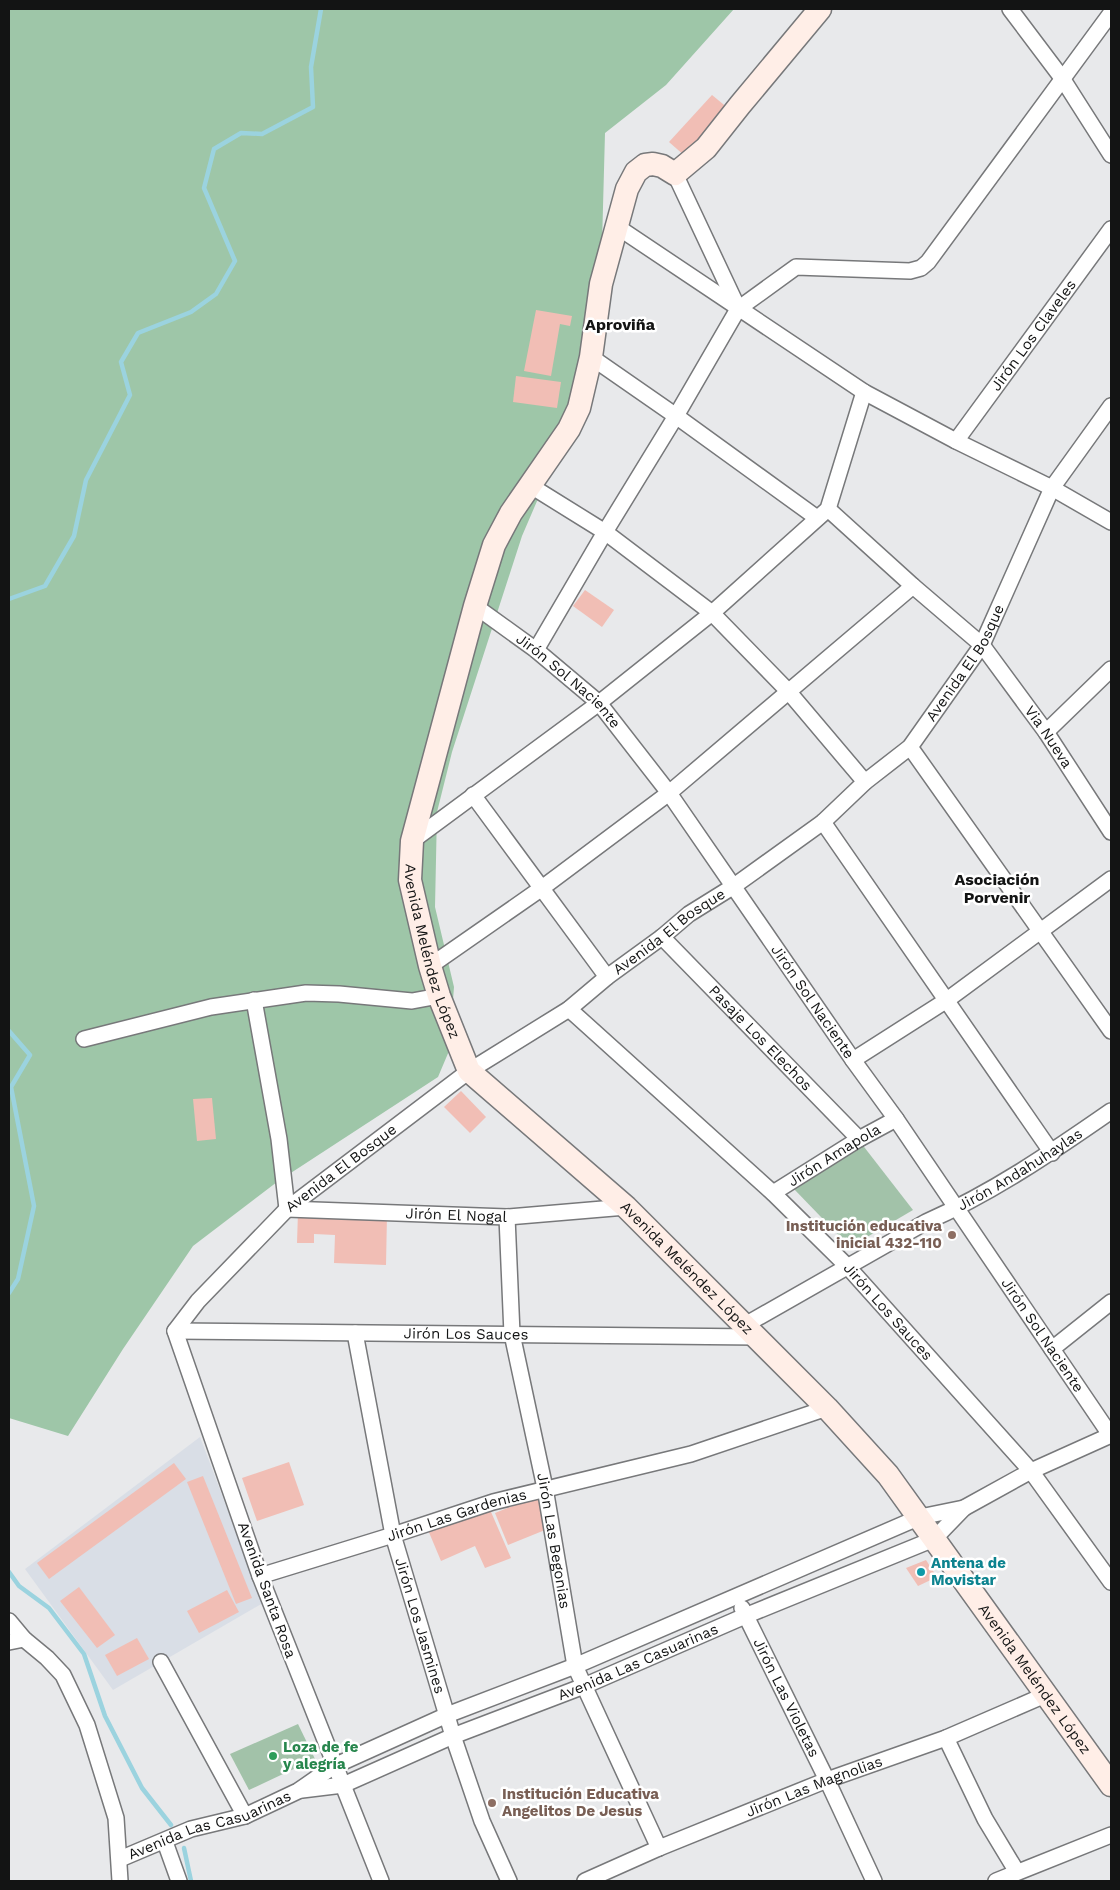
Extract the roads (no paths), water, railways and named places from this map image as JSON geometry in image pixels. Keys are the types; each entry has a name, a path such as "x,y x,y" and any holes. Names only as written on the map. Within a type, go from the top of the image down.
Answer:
{"street":[{"path":"738,309 675,174 706,148 740,104 820,9"},
{"path":"1010,9 1062,78 1111,155"},
{"path":"536,650 738,309 796,267 910,271 921,268 928,262 1111,13"},
{"name":"Avenida Meléndez López","path":"675,174 662,166 645,165 636,172 627,189 601,284 591,356 578,408 569,429 511,514 494,545 474,606 412,841 410,880 430,966 439,996 469,1071 626,1207 752,1331 827,1408 888,1475 1111,1785"},
{"path":"616,226 864,392 956,441 1052,488 1111,522"},
{"name":"Jirón Los Claveles","path":"956,441 1111,229"},
{"name":"Via Nueva","path":"591,356 676,416 822,514 913,586 982,645 1046,732 1111,832"},
{"path":"412,841 599,703 712,614 822,514 864,392"},
{"name":"Avenida El Bosque","path":"175,1331 198,1301 287,1209 469,1071 569,1009 607,977 662,937 689,914 734,886 823,822 865,782 910,747 982,645 1052,488 1111,406"},
{"path":"531,486 605,532 712,614 788,691 865,782"},
{"path":"430,966 542,888 669,793 913,586"},
{"name":"Jirón Sol Naciente","path":"474,606 536,650 599,703 669,793 853,1060 896,1119 1111,1435"},
{"path":"1046,732 1111,669"},
{"path":"910,747 1111,1031"},
{"path":"473,795 607,977"},
{"path":"823,822 1052,1153"},
{"path":"853,1060 947,1000 1111,879"},
{"name":"Pasaje Los Elechos","path":"662,937 858,1139"},
{"path":"84,1039 211,1007 306,993 412,1001 439,996"},
{"path":"254,1000 279,1139 287,1209"},
{"name":"Jirón Los Sauces","path":"569,1009 774,1193 848,1267 1031,1471 1111,1582"},
{"name":"Jirón Andahuhaylas","path":"848,1267 926,1222 956,1209 1052,1153 1111,1111"},
{"name":"Jirón Amapola","path":"774,1193 858,1139 896,1119"},
{"name":"Jirón El Nogal","path":"287,1209 507,1217 626,1207"},
{"name":"Jirón Las Begonias","path":"507,1217 512,1334 545,1488 575,1666 659,1848"},
{"path":"752,1331 848,1267"},
{"path":"1052,1350 1111,1302"},
{"name":"Jirón Los Sauces","path":"175,1331 512,1334 752,1331"},
{"name":"Avenida Santa Rosa","path":"175,1331 260,1576 381,1881"},
{"name":"Jirón Los Jasmines","path":"355,1333 393,1535 453,1736 482,1821 509,1881"},
{"name":"Jirón Las Gardenias","path":"260,1576 493,1502 691,1454 827,1408"},
{"name":"Avenida Las Casuarinas","path":"298,1791 343,1784 453,1736 584,1686 745,1616 934,1539 964,1508 1031,1471 1111,1435"},
{"name":"Avenida Las Casuarinas","path":"120,1859 191,1830 244,1816 298,1791 334,1766 447,1715 575,1666 920,1517 964,1508"},
{"name":"Jirón Las Violetas","path":"737,1597 827,1780 874,1881"},
{"path":"9,1621 24,1639 48,1658 63,1675 88,1725 116,1818 120,1881"},
{"path":"9,1642 24,1639"},
{"path":"161,1662 244,1816"},
{"name":"Jirón Las Magnolias","path":"585,1881 659,1848 827,1780 946,1738 1045,1695"},
{"path":"946,1738 985,1819 1018,1872"},
{"path":"996,1881 1111,1835"},
{"path":"165,1842 179,1881"}],"waterway":[{"path":"9,599 45,586 74,536 86,480 130,395 121,362 138,333 191,312 216,294 235,261 204,188 214,149 241,133 262,134 313,107 311,67 321,9"},
{"path":"9,1031 30,1055 11,1087 34,1206 18,1279 9,1293"},
{"path":"9,1572 19,1586 49,1608 84,1654 105,1716 142,1788 171,1825"},
{"path":"184,1848 191,1881"}],"place":[{"name":"Institución educativa inicial 432-110","path":"952,1235"},
{"name":"Antena de Movistar","path":"921,1572"},
{"name":"Loza de fe y alegría","path":"273,1756"},
{"name":"Institución Educativa Angelitos De Jesus","path":"492,1803"}],"district":[{"name":"Aproviña","path":"620,324"},
{"name":"Asociación Porvenir","path":"997,888"}]}
